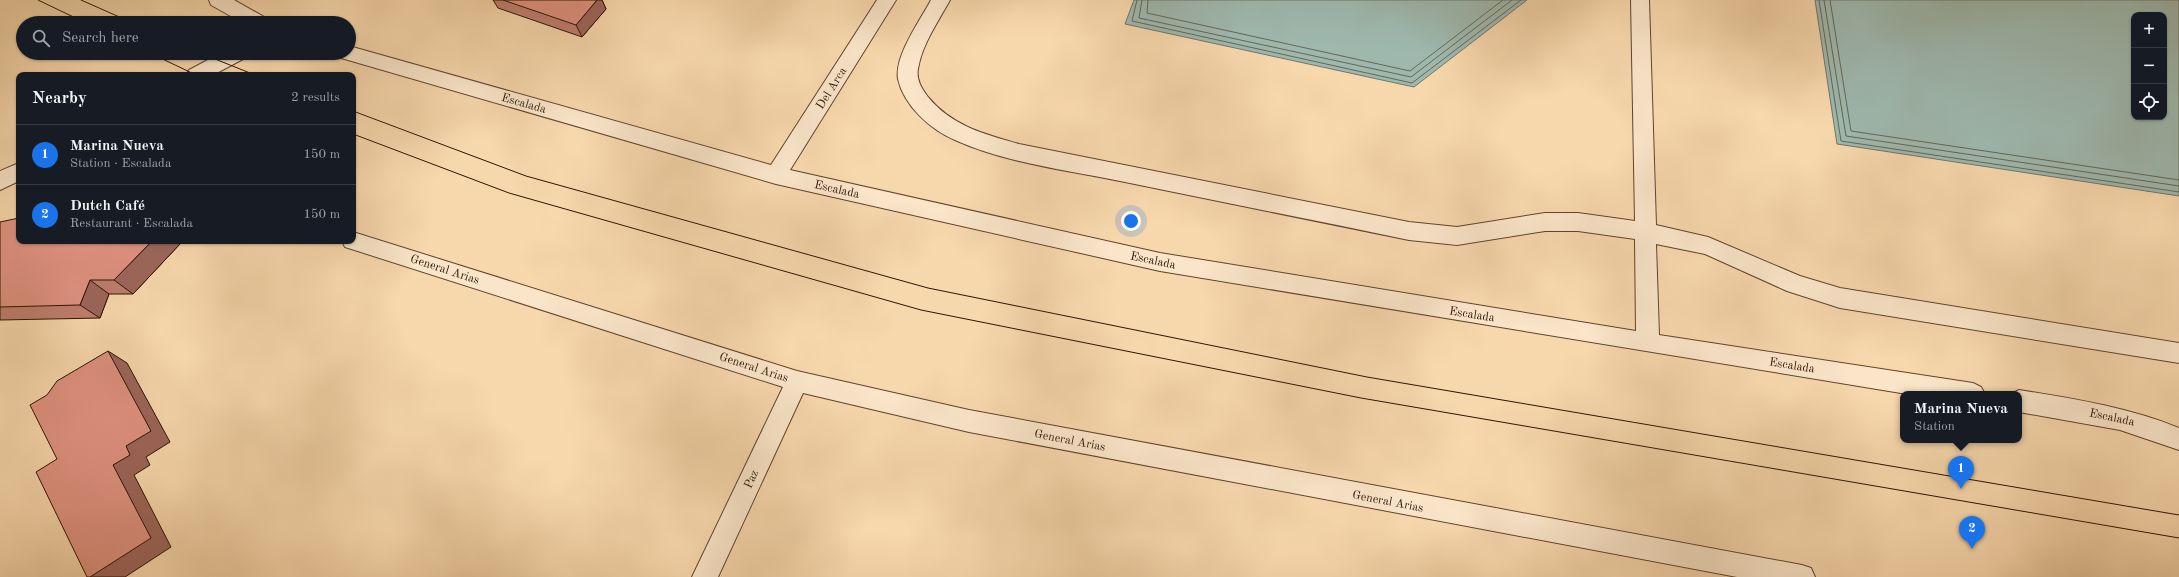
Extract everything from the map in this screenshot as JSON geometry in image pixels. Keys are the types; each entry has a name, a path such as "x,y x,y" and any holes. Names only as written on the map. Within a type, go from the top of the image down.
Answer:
{"street":[{"path":"218,0 247,16"},
{"name":"Del Arca","path":"776,175 887,0"},
{"path":"941,0 915,46 908,70 910,87 922,104 943,125 969,138 1019,152 1408,231 1457,236 1545,222 1578,222 1645,232 1708,246 1795,284 1840,298 2179,353"},
{"path":"1640,0 1648,343"},
{"name":"Escalada","path":"356,55 776,175 1160,262 1648,343 1954,391"},
{"path":"202,72 225,60"},
{"path":"0,181 16,173"},
{"name":"General Arias","path":"356,242 797,381 969,421 1802,577"},
{"name":"Paz","path":"705,577 797,381"},
{"name":"Escalada","path":"2022,401 2114,416 2150,426 2179,439"}],"water":[{"path":"1134,0 1527,0 1414,87 1125,24"},
{"path":"1815,0 2179,0 2179,196 1837,144"}],"building":[{"path":"503,0 597,0 576,25"},
{"path":"16,219 16,244 149,244 114,280 90,280 80,305 0,307 0,222"},
{"path":"108,351 151,431 126,446 130,455 113,465 151,538 90,577 87,577 36,472 57,459 30,405 47,395 57,381"}],"tram line":[{"path":"38,0 71,16"},
{"path":"81,0 117,16"},
{"path":"165,60 190,72"},
{"path":"218,60 248,72"},
{"path":"356,112 526,176 928,288 1367,377 2179,515"},
{"path":"356,135 509,193 921,310 1361,398 2179,538"}],"place":[{"name":"Marina Nueva","path":"1961,489"},
{"name":"Dutch Café","path":"1972,549"}]}
